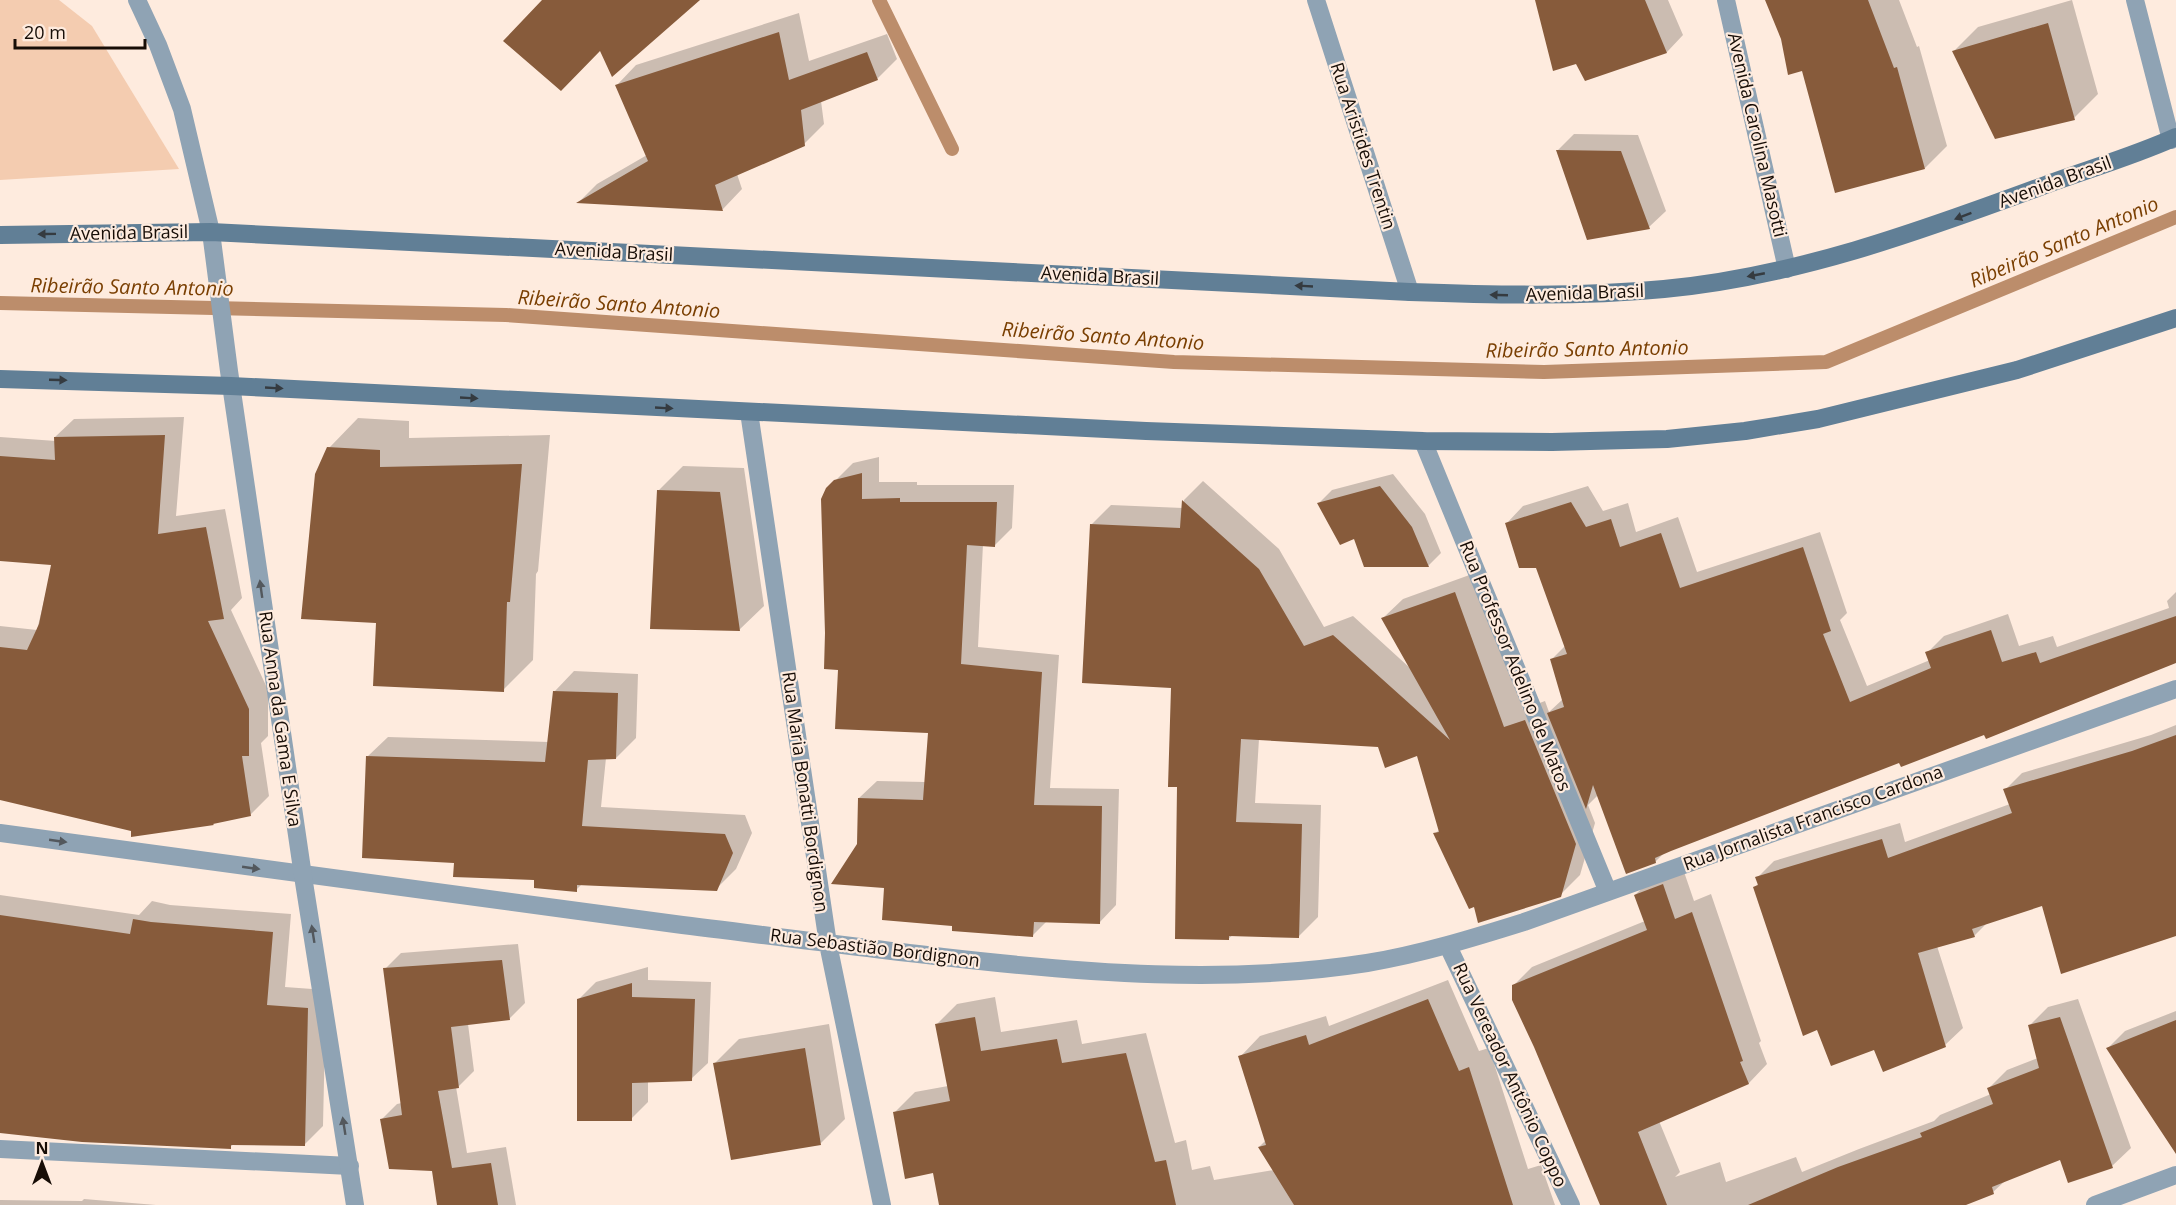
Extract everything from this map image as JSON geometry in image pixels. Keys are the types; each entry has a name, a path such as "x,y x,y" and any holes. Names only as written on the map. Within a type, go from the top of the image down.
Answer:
{"main road":[{"name":"Avenida Brasil","path":"0,235 212,240 1410,292 1509,295 1653,290 1724,281 1787,269 1950,221 2173,139"},
{"path":"0,379 231,386 1146,431 1423,441 1552,442 1667,439 1745,431 1818,419 2017,370 2176,318"}],"street":[{"name":"Rua Anna da Gama E Silva","path":"136,0 158,45 182,109 212,240 231,386 303,876 356,1205"},
{"name":"Rua Aristides Trentin","path":"1316,0 1410,292"},
{"name":"Avenida Carolina Masotti","path":"1726,0 1787,269"},
{"path":"2135,0 2173,139"},
{"name":"Rua Maria Bonatti Bordignon","path":"749,412 828,944 882,1205"},
{"name":"Rua Professor Adelino de Matos","path":"1423,441 1608,892"},
{"name":"Rua Jornalista Francisco Cardona","path":"1448,946 1524,922 2176,689"},
{"name":"Rua Sebastião Bordignon","path":"0,833 303,876 828,944 1025,966 1155,975 1253,974 1320,969 1370,962 1448,946"},
{"name":"Rua Vereador Antônio Coppo","path":"1448,946 1571,1205"},
{"path":"0,1149 350,1166"},
{"path":"2095,1205 2176,1175"}],"shaded area":[{"path":"0,0 59,0 92,26 179,169 0,180"}],"building":[{"path":"542,0 700,0 612,77 600,51 561,91 503,41"},
{"path":"1535,0 1645,0 1667,53 1585,81 1576,64 1553,71"},
{"path":"1765,0 1868,0 1894,68 1897,67 1925,169 1835,193 1802,71 1788,75 1781,39"},
{"path":"2048,23 2075,120 1995,139 1952,51"},
{"path":"779,32 789,80 867,52 878,80 801,110 805,146 715,185 723,211 576,203 648,161 615,85"},
{"path":"1556,150 1621,151 1650,229 1587,240"},
{"path":"165,435 158,534 206,527 224,619 208,621 249,709 249,756 242,756 251,816 214,825 131,837 131,831 0,800 0,647 27,650 39,624 51,565 0,561 0,456 55,460 54,437"},
{"path":"327,447 380,450 380,467 522,464 510,602 507,602 504,692 373,686 376,623 301,619 315,474"},
{"path":"862,473 862,499 900,498 900,502 997,502 995,547 967,545 961,664 1042,672 1034,805 1102,806 1100,924 1034,922 1033,937 952,931 952,926 882,920 884,888 831,884 857,844 858,798 923,800 928,733 835,729 838,670 824,669 821,499 826,488 834,480"},
{"path":"1380,486 1412,527 1429,567 1364,567 1354,539 1340,545 1317,503"},
{"path":"657,490 720,492 740,631 650,629"},
{"path":"1182,500 1259,569 1304,646 1333,635 1450,740 1381,618 1455,592 1504,727 1525,720 1576,844 1561,897 1478,923 1474,907 1469,909 1433,833 1439,832 1417,756 1385,768 1378,747 1241,739 1236,822 1302,824 1299,938 1229,936 1229,940 1175,939 1177,787 1168,787 1171,688 1082,683 1090,524 1180,528"},
{"path":"1571,502 1586,527 1611,519 1620,547 1661,533 1680,588 1803,547 1831,631 1823,634 1850,702 1931,668 1925,652 1991,630 2002,662 2036,652 2040,663 2176,616 2176,663 1986,739 1984,735 1901,767 1899,763 1671,851 1655,858 1656,863 1626,874 1593,785 1586,809 1547,713 1564,707 1550,659 1567,654 1536,568 1519,568 1505,523"},
{"path":"553,691 618,693 616,759 588,760 582,826 725,834 733,853 717,891 577,885 577,892 534,888 534,880 453,877 454,863 362,858 366,756 545,762"},
{"path":"2176,735 2176,936 2061,974 2042,906 1972,929 1975,937 1918,953 1946,1047 1883,1072 1874,1050 1831,1066 1817,1030 1803,1036 1753,887 1758,885 1755,877 1882,839 1888,858 2012,813 2003,789 2132,751"},
{"path":"1663,884 1675,919 1692,912 1749,1084 1638,1132 1667,1205 1600,1205 1512,1000 1512,985 1647,930 1634,895"},
{"path":"0,915 130,934 133,919 273,932 267,1005 308,1008 305,1146 231,1145 231,1149 82,1142 0,1133"},
{"path":"502,960 510,1020 451,1027 459,1088 438,1091 452,1168 491,1163 498,1205 437,1205 432,1171 389,1169 380,1119 402,1115 383,968"},
{"path":"632,983 632,997 695,999 692,1081 632,1083 632,1121 577,1121 577,999"},
{"path":"1428,999 1459,1071 1469,1067 1513,1205 1294,1205 1258,1147 1266,1145 1238,1056 1306,1035 1309,1045"},
{"path":"975,1017 981,1051 1057,1039 1062,1063 1126,1053 1155,1162 1166,1160 1176,1205 939,1205 933,1173 905,1179 893,1112 950,1101 935,1024"},
{"path":"2060,1017 2113,1168 2068,1183 2060,1160 1992,1187 1994,1194 1966,1205 1748,1205 1838,1167 1922,1137 1920,1133 1993,1104 1987,1088 2039,1068 2028,1025"},
{"path":"2176,1020 2176,1154 2106,1048"},
{"path":"805,1048 821,1145 731,1160 713,1063"}],"waterway":[{"path":"879,0 952,149"},
{"name":"Ribeirão Santo Antonio","path":"0,303 506,315 1174,362 1544,372 1826,362 2176,217"}]}
